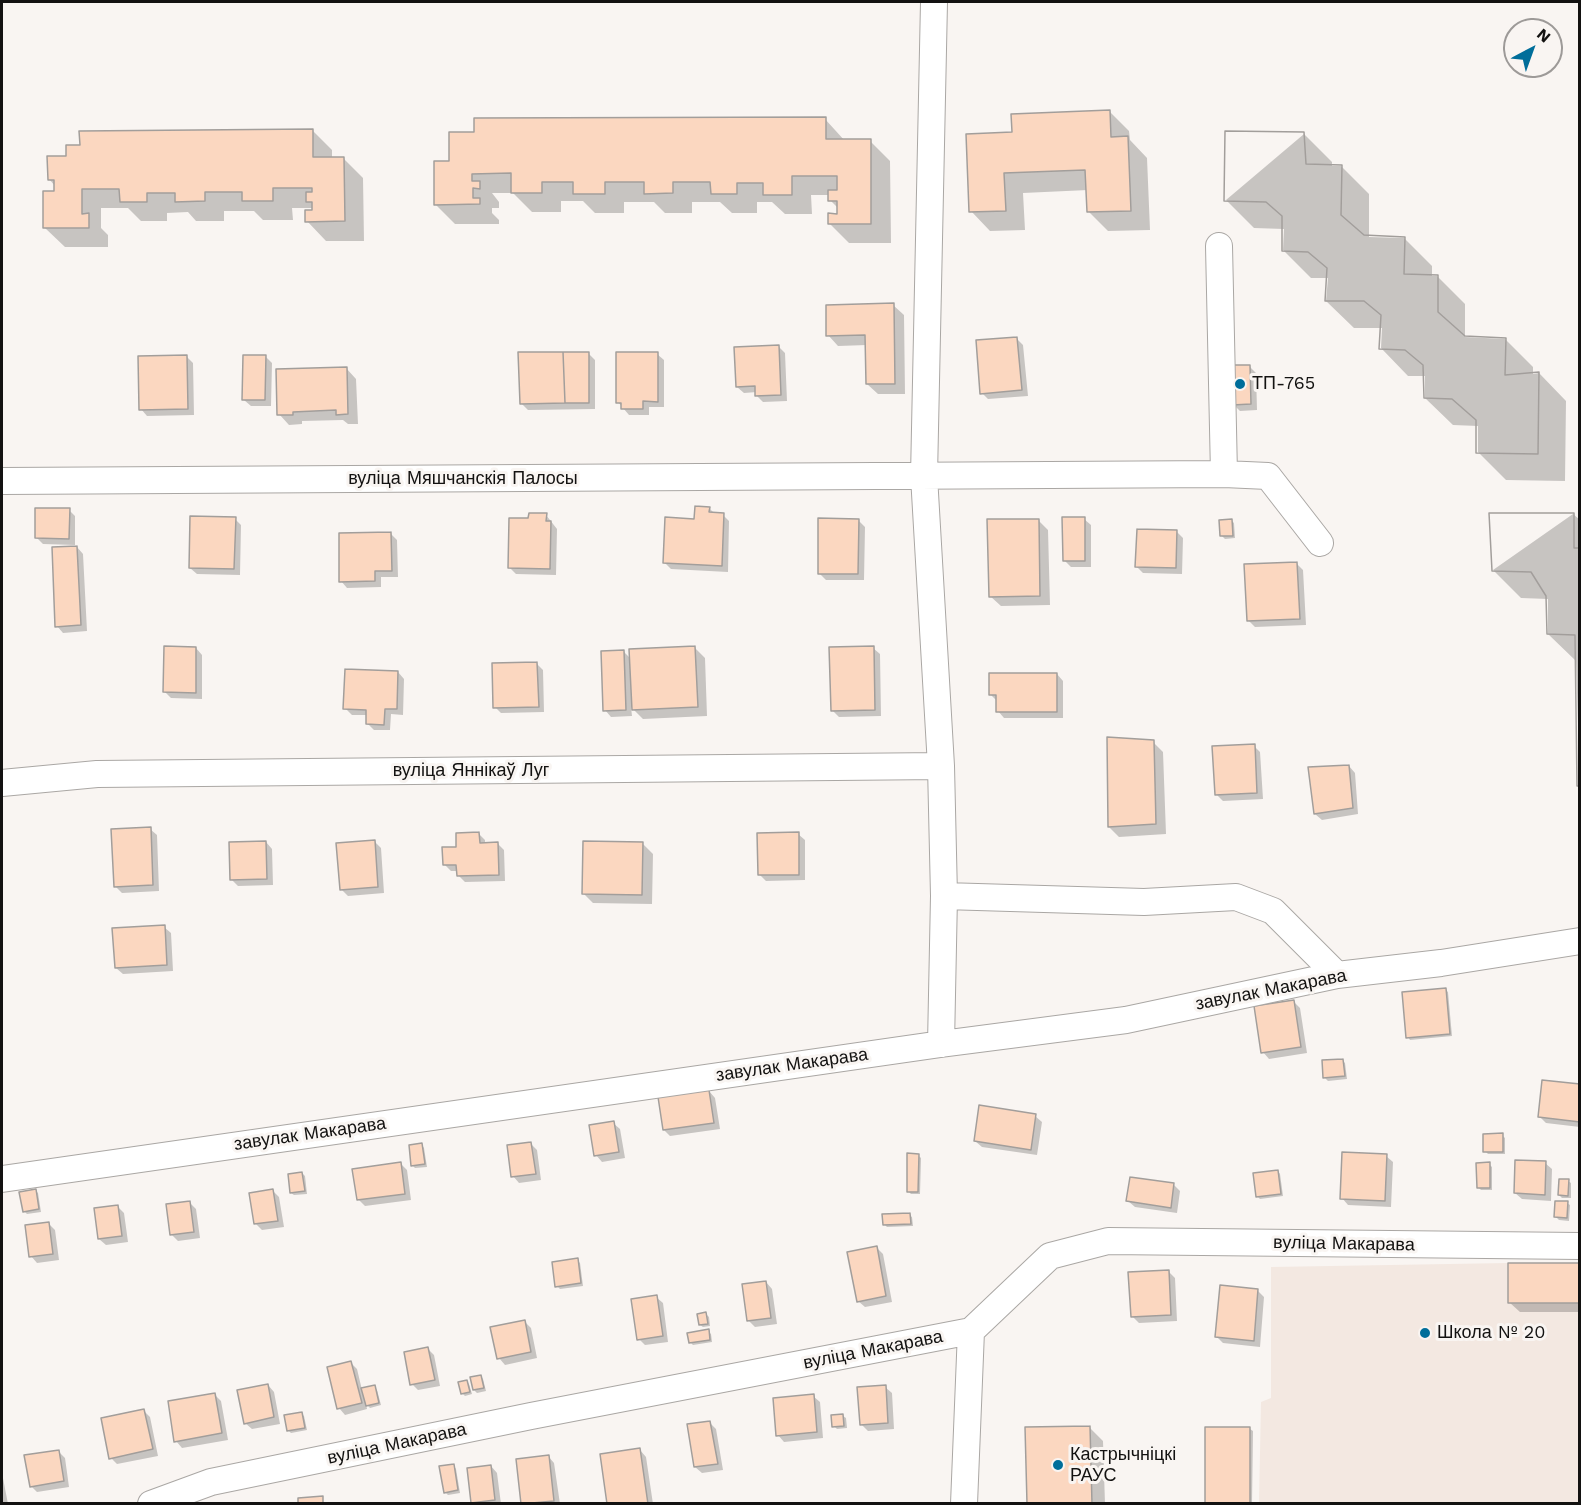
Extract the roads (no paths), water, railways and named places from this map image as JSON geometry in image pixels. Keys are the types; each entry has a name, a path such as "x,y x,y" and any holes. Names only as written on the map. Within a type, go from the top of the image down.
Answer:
{"street":[{"path":"934,2 924,477 941,766 944,896 941,1044"},
{"path":"1219,246 1224,474"},
{"name":"вуліца Мяшчанскія Палосы","path":"2,482 1224,474 1268,476 1320,543"},
{"name":"вуліца Яннікаў Луг","path":"2,783 97,774 941,766"},
{"path":"944,896 1144,902 1236,897 1273,911 1337,975"},
{"name":"завулак Макарава","path":"2,1179 941,1044 1126,1020 1337,975 1441,963 1580,941"},
{"name":"вуліца Макарава","path":"150,1503 211,1482 234,1477 520,1418 971,1331 1050,1256 1108,1241 1580,1246"},
{"path":"964,1503 971,1331"}],"place":[{"name":"ТП-765","path":"1240,384"},
{"name":"Школа № 20","path":"1425,1333"},
{"name":"Кастрычніцкі РАУС","path":"1058,1465"}]}
